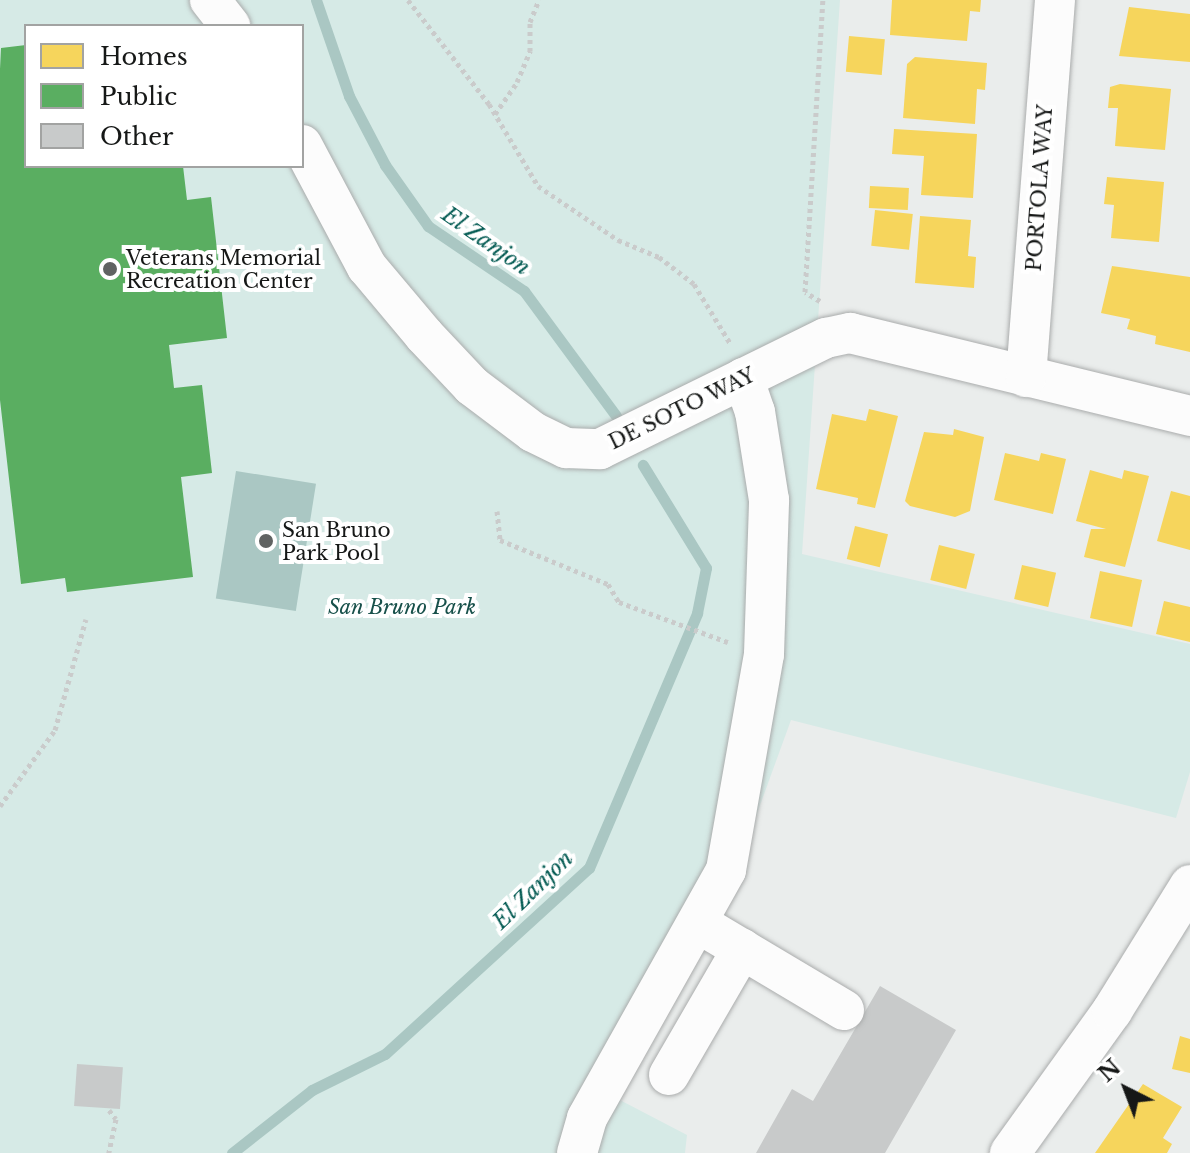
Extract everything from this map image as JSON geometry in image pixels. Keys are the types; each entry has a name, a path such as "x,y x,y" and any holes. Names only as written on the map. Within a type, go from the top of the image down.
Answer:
{"street":[{"path":"210,0 228,24"},
{"name":"PORTOLA WAY","path":"1026,377 1055,0"},
{"name":"DE SOTO WAY","path":"304,149 367,267 472,386 533,432 566,448 600,449 826,338 859,334"},
{"path":"859,334 1190,416"},
{"path":"577,1153 587,1118 726,870 764,654 769,500 755,412 743,378"},
{"path":"1010,1153 1112,1011 1190,885"},
{"path":"698,923 844,1010"},
{"path":"669,1075 742,949"}],"path":[{"path":"408,0 495,114 538,186 618,240 659,257 694,284 715,313 743,378"},
{"path":"495,114 517,82 530,51 530,22 539,0"},
{"path":"823,0 805,292 831,308 859,334"},
{"path":"497,511 500,540 608,584 619,602 707,634"},
{"path":"0,806 55,730 86,619"},
{"path":"109,1110 116,1119 109,1153"}],"green space":[{"name":"San Bruno Park","path":"0,0 840,0 802,554 1190,644 1190,772 1176,818 791,720 726,899 618,1099 687,1135 685,1153 0,1153"}],"water":[{"name":"San Bruno Park Pool","path":"236,471 316,484 296,611 216,598"}],"building: Homes":[{"path":"892,0 981,0 980,12 970,11 967,41 890,35"},
{"path":"1129,7 1190,14 1190,62 1119,56"},
{"path":"849,36 885,39 882,75 846,72"},
{"path":"915,57 987,63 985,90 977,89 975,124 903,118 907,64"},
{"path":"1120,84 1171,89 1165,150 1115,146 1118,108 1108,108 1110,87"},
{"path":"894,129 977,134 973,198 921,195 924,156 892,154"},
{"path":"1107,177 1164,182 1159,242 1111,238 1114,205 1104,204"},
{"path":"870,186 909,188 908,210 869,208"},
{"path":"875,210 913,214 909,250 871,246"},
{"path":"920,216 971,220 968,256 976,257 974,288 915,283"},
{"path":"1112,266 1190,277 1190,352 1155,344 1156,336 1127,329 1130,319 1101,313"},
{"path":"869,409 898,416 875,508 857,504 858,498 816,489 832,414 866,421"},
{"path":"954,429 984,437 970,511 955,517 910,506 905,501 924,432 953,435"},
{"path":"1005,453 1039,461 1041,453 1066,459 1053,514 994,500"},
{"path":"1090,470 1122,479 1124,470 1149,476 1125,567 1084,557 1091,529 1106,529 1076,521"},
{"path":"1171,491 1190,496 1190,550 1157,541"},
{"path":"855,526 888,534 880,567 847,559"},
{"path":"939,545 975,554 966,589 930,580"},
{"path":"1022,565 1056,573 1048,607 1014,599"},
{"path":"1100,571 1142,580 1132,627 1090,618"},
{"path":"1164,601 1190,607 1190,642 1156,634"},
{"path":"1180,1036 1190,1039 1190,1073 1172,1069"},
{"path":"1143,1084 1182,1107 1163,1138 1172,1144 1167,1153 1095,1153"}],"building: Public":[{"name":"Veterans Memorial Recreation Center","path":"24,45 24,168 183,168 187,200 211,197 227,338 169,345 174,388 202,385 212,473 181,477 193,577 67,592 65,578 21,584 0,400 1,48"}],"building: Other":[{"path":"880,986 956,1030 885,1153 756,1153 792,1089 813,1101"},
{"path":"77,1064 123,1067 120,1109 74,1106"}],"waterway":[{"name":"El Zanjon","path":"316,0 349,96 385,165 428,226 524,291 616,416"},
{"name":"El Zanjon","path":"232,1153 312,1090 385,1054 589,868 697,613 706,568 643,465"}],"place":[{"name":"Veterans Memorial Recreation Center","path":"110,269"},
{"name":"San Bruno Park Pool","path":"266,541"}]}
